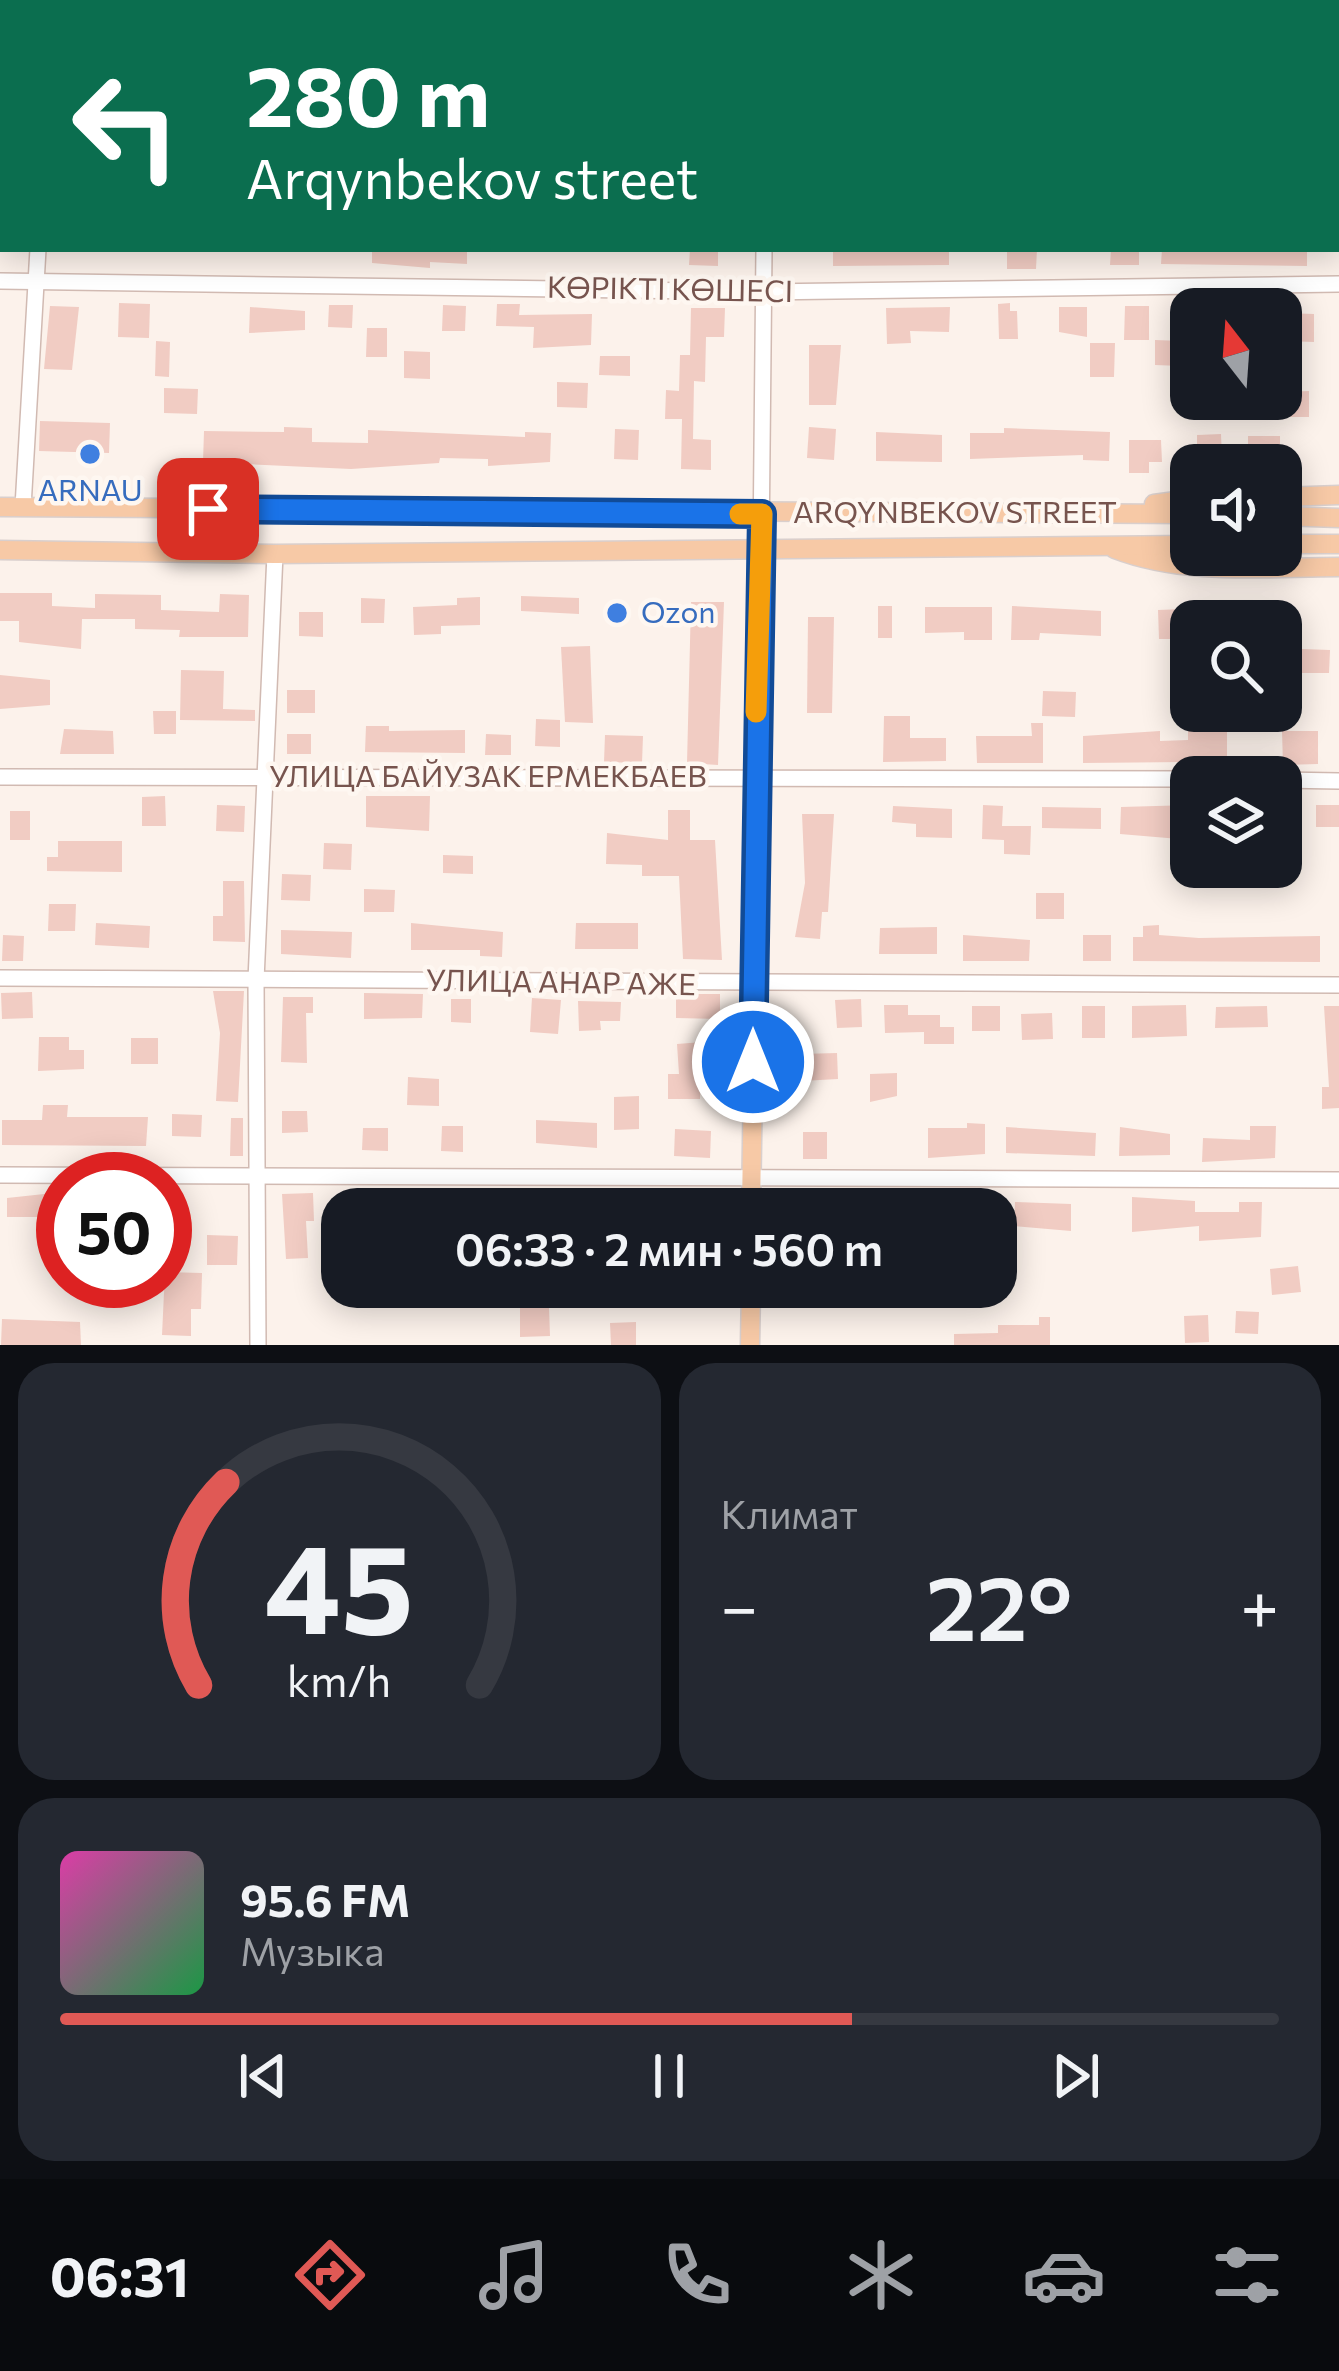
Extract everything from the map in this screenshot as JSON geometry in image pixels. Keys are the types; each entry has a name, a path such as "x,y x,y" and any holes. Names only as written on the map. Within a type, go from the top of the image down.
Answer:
{"main road":[{"path":"1302,496 1339,495"},
{"path":"1109,511 1170,502"},
{"name":"ARQYNBEKOV STREET","path":"0,507 1170,513"},
{"path":"1302,517 1339,518"},
{"path":"1302,544 1339,544"},
{"path":"1105,545 1150,562 1339,567"},
{"name":"ARQYNBEKOV STREET","path":"0,550 275,554 1170,545"},
{"path":"752,1188 760,550"},
{"path":"751,1308 751,1345"}],"street":[{"path":"23,507 38,252"},
{"path":"760,550 764,252"},
{"name":"КӨРІКТІ КӨШЕСІ","path":"0,281 763,292 1339,284"},
{"path":"258,1345 256,980 275,554"},
{"name":"УЛИЦА БАЙУЗАК ЕРМЕКБАЕВ","path":"0,777 1170,779"},
{"path":"1302,780 1339,781"},
{"name":"УЛИЦА АНАР АЖЕ","path":"0,978 1339,985"},
{"path":"0,1175 1339,1180"}],"building":[{"path":"372,252 467,252 467,264 430,262 430,268 372,263"},
{"path":"690,252 718,252 718,266 689,265"},
{"path":"833,252 949,252 949,265 833,266"},
{"path":"1007,252 1037,252 1036,269 1007,269"},
{"path":"1111,252 1139,252 1139,265 1110,265"},
{"path":"1162,252 1307,252 1307,266 1161,264"},
{"path":"119,303 150,304 149,338 118,337"},
{"path":"1010,303 1010,311 1017,311 1018,339 999,339 998,304"},
{"path":"497,304 520,304 519,315 592,314 591,345 533,348 534,327 496,326"},
{"path":"329,305 353,305 352,328 328,327"},
{"path":"443,305 466,306 465,331 442,331"},
{"path":"50,306 79,307 72,370 44,369"},
{"path":"1125,306 1149,306 1149,340 1124,340"},
{"path":"250,307 305,311 305,330 249,333"},
{"path":"950,307 949,332 910,331 911,343 887,344 886,308"},
{"path":"1059,307 1087,307 1087,337 1059,332"},
{"path":"691,308 725,308 724,337 706,337 705,382 694,381 693,439 711,440 711,470 681,469 682,419 665,419 666,390 679,391 680,355 690,355"},
{"path":"1302,314 1314,314 1314,342 1302,342"},
{"path":"367,328 387,328 387,357 366,357"},
{"path":"1155,340 1170,341 1170,366 1155,365"},
{"path":"156,341 170,342 169,377 155,376"},
{"path":"1090,343 1115,343 1114,377 1090,377"},
{"path":"809,345 841,345 836,405 809,405"},
{"path":"404,351 430,352 430,379 404,378"},
{"path":"600,356 630,356 630,376 599,375"},
{"path":"557,382 588,383 587,408 557,407"},
{"path":"164,388 198,389 197,414 164,413"},
{"path":"1302,391 1309,391 1309,417 1302,417"},
{"path":"40,421 110,423 109,453 39,451"},
{"path":"284,427 312,428 312,442 368,443 368,430 525,437 525,432 551,433 550,462 488,466 488,459 440,458 439,463 351,469 203,462 204,431 284,432"},
{"path":"809,427 836,429 834,460 807,458"},
{"path":"1004,428 1110,432 1109,461 1083,460 1083,455 970,459 970,433 1004,433"},
{"path":"615,429 639,430 638,460 614,459"},
{"path":"876,432 942,435 942,462 876,461"},
{"path":"1221,434 1221,444 1197,444 1197,435"},
{"path":"1248,436 1280,436 1280,444 1248,444"},
{"path":"1129,440 1161,440 1162,462 1149,462 1149,473 1129,473"},
{"path":"0,593 52,593 52,606 95,608 95,594 161,595 161,610 219,612 220,594 249,595 248,637 179,637 180,630 135,629 135,619 82,619 81,649 19,642 19,621 0,621"},
{"path":"521,596 579,598 579,614 521,611"},
{"path":"480,597 480,625 441,626 441,634 414,635 413,607 457,605 457,598"},
{"path":"361,598 385,599 384,623 361,623"},
{"path":"691,602 724,602 718,765 687,763"},
{"path":"878,606 892,606 892,638 878,638"},
{"path":"1012,606 1101,611 1101,636 1040,633 1039,640 1011,640"},
{"path":"925,607 992,607 992,640 964,640 964,632 925,633"},
{"path":"1158,610 1170,610 1170,639 1159,639"},
{"path":"299,612 323,612 323,637 299,636"},
{"path":"808,617 834,617 832,713 807,713"},
{"path":"590,646 593,723 565,722 561,647"},
{"path":"1302,649 1330,650 1329,673 1302,673"},
{"path":"181,670 224,671 223,709 255,710 255,721 180,720"},
{"path":"0,675 50,680 50,705 0,709"},
{"path":"287,690 315,690 315,713 287,713"},
{"path":"1043,691 1076,692 1075,717 1042,716"},
{"path":"153,711 176,711 176,734 154,734"},
{"path":"884,716 910,716 910,738 946,738 946,761 883,762"},
{"path":"536,719 560,720 560,747 535,746"},
{"path":"1031,723 1043,723 1043,763 977,763 976,736 1032,736"},
{"path":"366,726 389,726 389,731 465,730 465,753 365,752"},
{"path":"64,729 113,731 114,754 60,754"},
{"path":"1160,731 1160,741 1188,740 1188,732 1227,732 1227,756 1083,763 1083,736"},
{"path":"1318,731 1318,764 1302,764 1302,756 1283,756 1282,732"},
{"path":"287,734 311,734 311,754 287,754"},
{"path":"486,734 511,735 511,755 485,755"},
{"path":"605,735 643,736 642,763 604,762"},
{"path":"165,796 166,826 142,826 142,797"},
{"path":"366,796 430,796 429,831 366,827"},
{"path":"217,805 245,806 244,832 216,831"},
{"path":"983,805 1003,806 1002,826 1031,826 1030,855 1004,854 1004,840 982,839"},
{"path":"1316,805 1339,805 1339,827 1316,827"},
{"path":"893,806 952,809 952,838 916,837 916,824 892,822"},
{"path":"1170,806 1170,838 1120,834 1121,807"},
{"path":"1042,807 1101,808 1101,829 1042,828"},
{"path":"668,810 690,810 690,840 715,840 722,960 683,959 679,876 642,876 642,865 606,864 607,833 668,840"},
{"path":"10,811 30,811 30,840 10,840"},
{"path":"802,814 834,814 828,912 822,912 820,939 795,937 805,883"},
{"path":"58,841 122,841 122,872 47,871 47,857 58,857"},
{"path":"324,843 352,844 351,870 323,869"},
{"path":"443,855 473,856 473,874 443,873"},
{"path":"282,874 311,875 310,901 281,900"},
{"path":"223,881 244,881 245,942 213,941 213,916 223,916"},
{"path":"364,889 395,890 394,912 364,912"},
{"path":"1036,893 1064,893 1064,919 1036,919"},
{"path":"49,904 76,904 75,931 48,931"},
{"path":"96,923 150,926 149,948 95,945"},
{"path":"411,923 503,932 502,957 480,956 480,950 411,950"},
{"path":"576,923 638,923 638,949 575,949"},
{"path":"1159,925 1159,935 1199,938 1320,936 1320,962 1133,961 1133,937 1143,937 1143,926"},
{"path":"937,927 937,954 879,954 880,928"},
{"path":"281,930 352,932 351,958 281,954"},
{"path":"3,935 24,936 23,961 2,961"},
{"path":"963,935 1030,940 1029,961 963,961"},
{"path":"1083,935 1111,935 1111,961 1083,961"},
{"path":"213,991 244,991 238,1102 216,1101 220,1033"},
{"path":"32,992 33,1018 2,1019 1,993"},
{"path":"364,993 423,994 422,1018 364,1019"},
{"path":"676,994 720,994 720,1019 676,1018"},
{"path":"283,997 313,997 313,1013 306,1013 307,1063 281,1062"},
{"path":"532,998 561,1000 558,1034 530,1032"},
{"path":"451,999 471,999 471,1023 451,1022"},
{"path":"861,999 862,1027 837,1028 835,1000"},
{"path":"578,1001 621,1002 620,1021 600,1021 601,1030 579,1031"},
{"path":"884,1005 908,1005 908,1015 940,1015 940,1027 954,1027 954,1044 924,1044 924,1032 885,1033"},
{"path":"1186,1005 1187,1036 1132,1038 1132,1006"},
{"path":"972,1006 1000,1006 1000,1031 972,1031"},
{"path":"1082,1006 1105,1006 1105,1038 1082,1038"},
{"path":"1267,1006 1268,1027 1215,1028 1216,1007"},
{"path":"1324,1006 1339,1006 1339,1108 1322,1109 1322,1087 1329,1087"},
{"path":"1052,1013 1053,1039 1022,1040 1021,1014"},
{"path":"39,1037 69,1037 69,1050 84,1050 84,1069 38,1071"},
{"path":"131,1038 158,1038 158,1064 131,1064"},
{"path":"715,1041 717,1064 701,1065 700,1099 668,1099 668,1074 679,1074 677,1044"},
{"path":"837,1053 838,1079 802,1081 801,1054"},
{"path":"897,1073 897,1096 870,1102 870,1074"},
{"path":"408,1077 439,1079 439,1106 407,1105"},
{"path":"639,1096 639,1129 614,1130 614,1097"},
{"path":"43,1105 68,1105 67,1117 148,1117 146,1146 2,1145 2,1120 42,1120"},
{"path":"282,1111 307,1111 308,1132 282,1133"},
{"path":"172,1114 202,1115 201,1137 172,1136"},
{"path":"231,1118 243,1118 243,1156 230,1156"},
{"path":"536,1120 597,1123 597,1148 536,1143"},
{"path":"967,1123 985,1124 985,1154 928,1158 928,1128 967,1128"},
{"path":"442,1126 463,1126 463,1152 441,1151"},
{"path":"1250,1126 1276,1126 1275,1158 1202,1162 1203,1138 1250,1140"},
{"path":"1006,1127 1096,1133 1095,1156 1006,1153"},
{"path":"1120,1127 1170,1134 1170,1155 1119,1156"},
{"path":"363,1128 388,1128 388,1151 362,1150"},
{"path":"675,1129 711,1131 710,1158 674,1156"},
{"path":"803,1132 827,1132 827,1159 803,1159"},
{"path":"313,1193 314,1221 306,1221 308,1258 286,1259 282,1194"},
{"path":"36,1195 36,1217 7,1217 7,1198"},
{"path":"1132,1197 1195,1201 1195,1212 1239,1212 1239,1202 1262,1202 1261,1237 1199,1241 1199,1226 1132,1232"},
{"path":"1017,1202 1071,1204 1071,1231 1017,1226"},
{"path":"207,1235 238,1236 237,1265 207,1265"},
{"path":"1298,1266 1301,1292 1272,1295 1270,1269"},
{"path":"192,1273 202,1273 201,1309 191,1309 191,1336 162,1335 163,1308 192,1308"},
{"path":"520,1308 549,1308 550,1336 520,1337"},
{"path":"1236,1311 1259,1312 1258,1334 1235,1333"},
{"path":"1208,1315 1209,1342 1185,1343 1184,1316"},
{"path":"1039,1317 1050,1317 1050,1345 954,1345 954,1334 998,1333 998,1325 1039,1325"},
{"path":"2,1319 80,1322 81,1345 1,1345"},
{"path":"636,1322 636,1345 611,1345 610,1323"}],"slow traffic":[{"path":"740,514 762,514 756,712"}],"place":[{"name":"ARNAU","path":"90,454"},
{"name":"Ozon","path":"617,613"}],"route":[{"path":"208,509 762,514 753,1062"}]}
